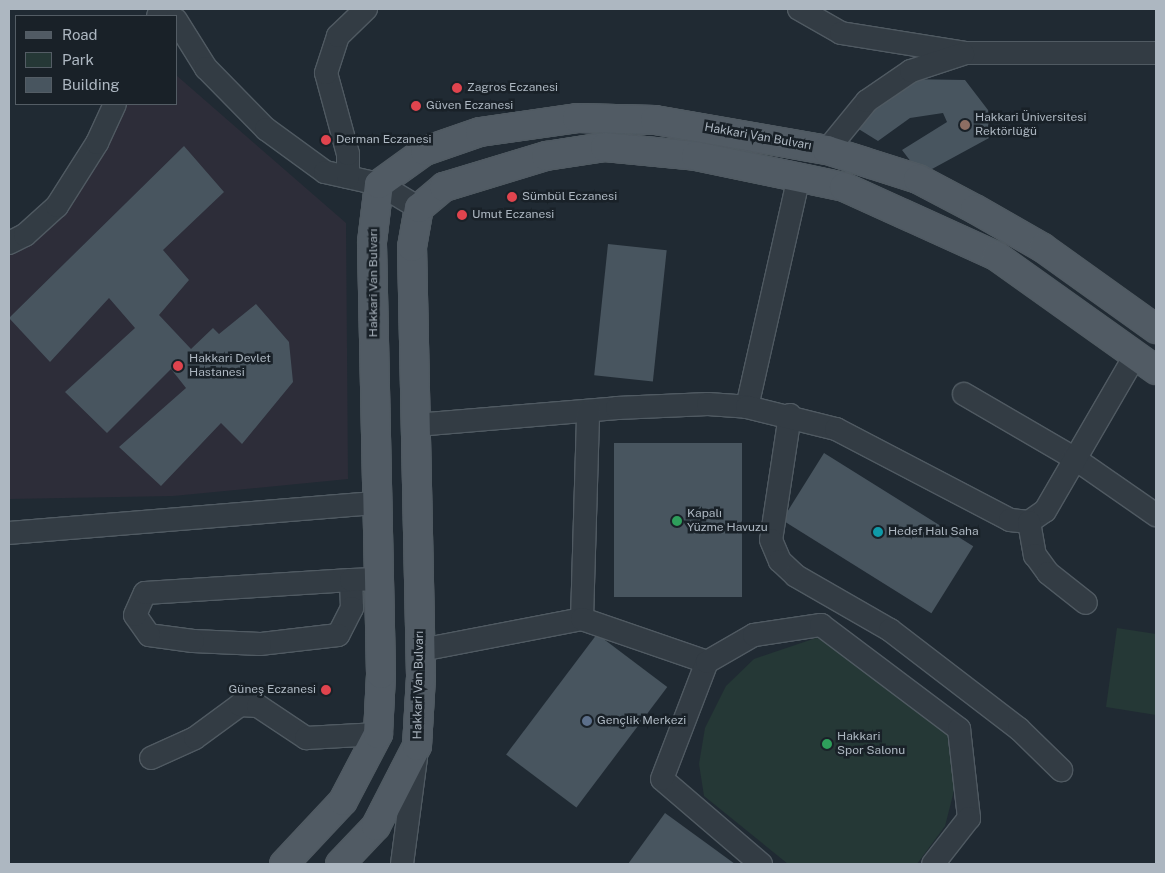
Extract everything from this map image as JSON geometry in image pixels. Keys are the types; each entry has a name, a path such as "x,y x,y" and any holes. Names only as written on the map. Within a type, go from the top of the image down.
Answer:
{"main road":[{"name":"Hakkari Van Bulvarı","path":"284,864 343,801 378,734 379,579 372,242 379,184 425,150 480,132 577,118 655,120 827,150 918,179 975,209 1043,248 1156,329"},
{"path":"419,208 444,187 462,181 546,156 605,147 696,156 799,176 844,187 897,208 996,256 1146,362"},
{"name":"Hakkari Van Bulvarı","path":"340,864 376,826 417,746 420,650 412,246 419,208"}],"street":[{"path":"348,177 348,154 326,73 338,36 366,9"},
{"path":"799,9 841,32 966,53 1156,53"},
{"path":"178,23 206,68 266,129 325,172 379,184 419,208"},
{"path":"827,150 867,101 911,71 966,53"},
{"path":"9,243 36,226 62,200 98,143 115,105"},
{"path":"746,407 799,176"},
{"path":"416,425 588,411 708,404 746,407 790,415 870,444 1010,520 1029,522 1045,512 1074,458 1146,362"},
{"path":"964,394 1074,458 1156,515"},
{"path":"582,619 588,411"},
{"path":"790,415 770,540 780,561 796,576 890,630 1019,729 1061,770"},
{"path":"9,533 376,503"},
{"path":"1029,522 1035,555 1048,573 1086,603"},
{"path":"351,580 352,608 338,635 260,644 194,641 149,635 135,615 145,593 351,580 379,579"},
{"path":"420,650 582,619 707,662"},
{"path":"761,864 662,779 707,662 754,635 821,625 959,729 969,818 933,864"},
{"path":"151,758 194,738 240,704 258,706 306,738 378,734"},
{"path":"402,864 417,746"}],"shaded area":[{"name":"Hakkari Devlet Hastanesi","path":"178,77 346,223 348,479 173,496 9,499 9,254 120,105 178,105"}],"green space":[{"path":"1117,628 1156,634 1156,715 1106,707"},
{"name":"Hakkari Spor Salonu","path":"816,638 833,641 948,734 957,779 945,826 917,864 788,864 704,796 699,764 705,728 726,686 754,659"}],"building":[{"name":"Hakkari Üniversitesi Rektörlüğü","path":"904,79 965,80 988,110 989,138 921,175 902,150 947,122 943,113 910,118 878,141 857,128"},
{"name":"Hakkari Devlet Hastanesi","path":"184,146 224,192 163,250 189,280 159,315 191,349 213,328 219,334 256,304 289,342 293,382 242,444 221,423 161,486 119,447 186,388 171,369 107,433 65,392 135,328 109,298 50,362 9,318"},
{"path":"608,244 667,250 653,381 594,375"},
{"name":"Kapalı Yüzme Havuzu","path":"614,443 742,443 742,597 614,597"},
{"name":"Hedef Halı Saha","path":"824,453 973,546 931,613 782,520"},
{"name":"Gençlik Merkezi","path":"597,634 667,687 576,808 506,755"},
{"path":"665,813 735,864 628,864"}],"place":[{"name":"Zagros Eczanesi","path":"457,88"},
{"name":"Güven Eczanesi","path":"416,106"},
{"name":"Hakkari Üniversitesi Rektörlüğü","path":"965,125"},
{"name":"Derman Eczanesi","path":"326,140"},
{"name":"Sümbül Eczanesi","path":"512,197"},
{"name":"Umut Eczanesi","path":"462,215"},
{"name":"Hakkari Devlet Hastanesi","path":"178,366"},
{"name":"Kapalı Yüzme Havuzu","path":"677,521"},
{"name":"Hedef Halı Saha","path":"878,532"},
{"name":"Güneş Eczanesi","path":"326,690"},
{"name":"Gençlik Merkezi","path":"587,721"},
{"name":"Hakkari Spor Salonu","path":"827,744"}]}
